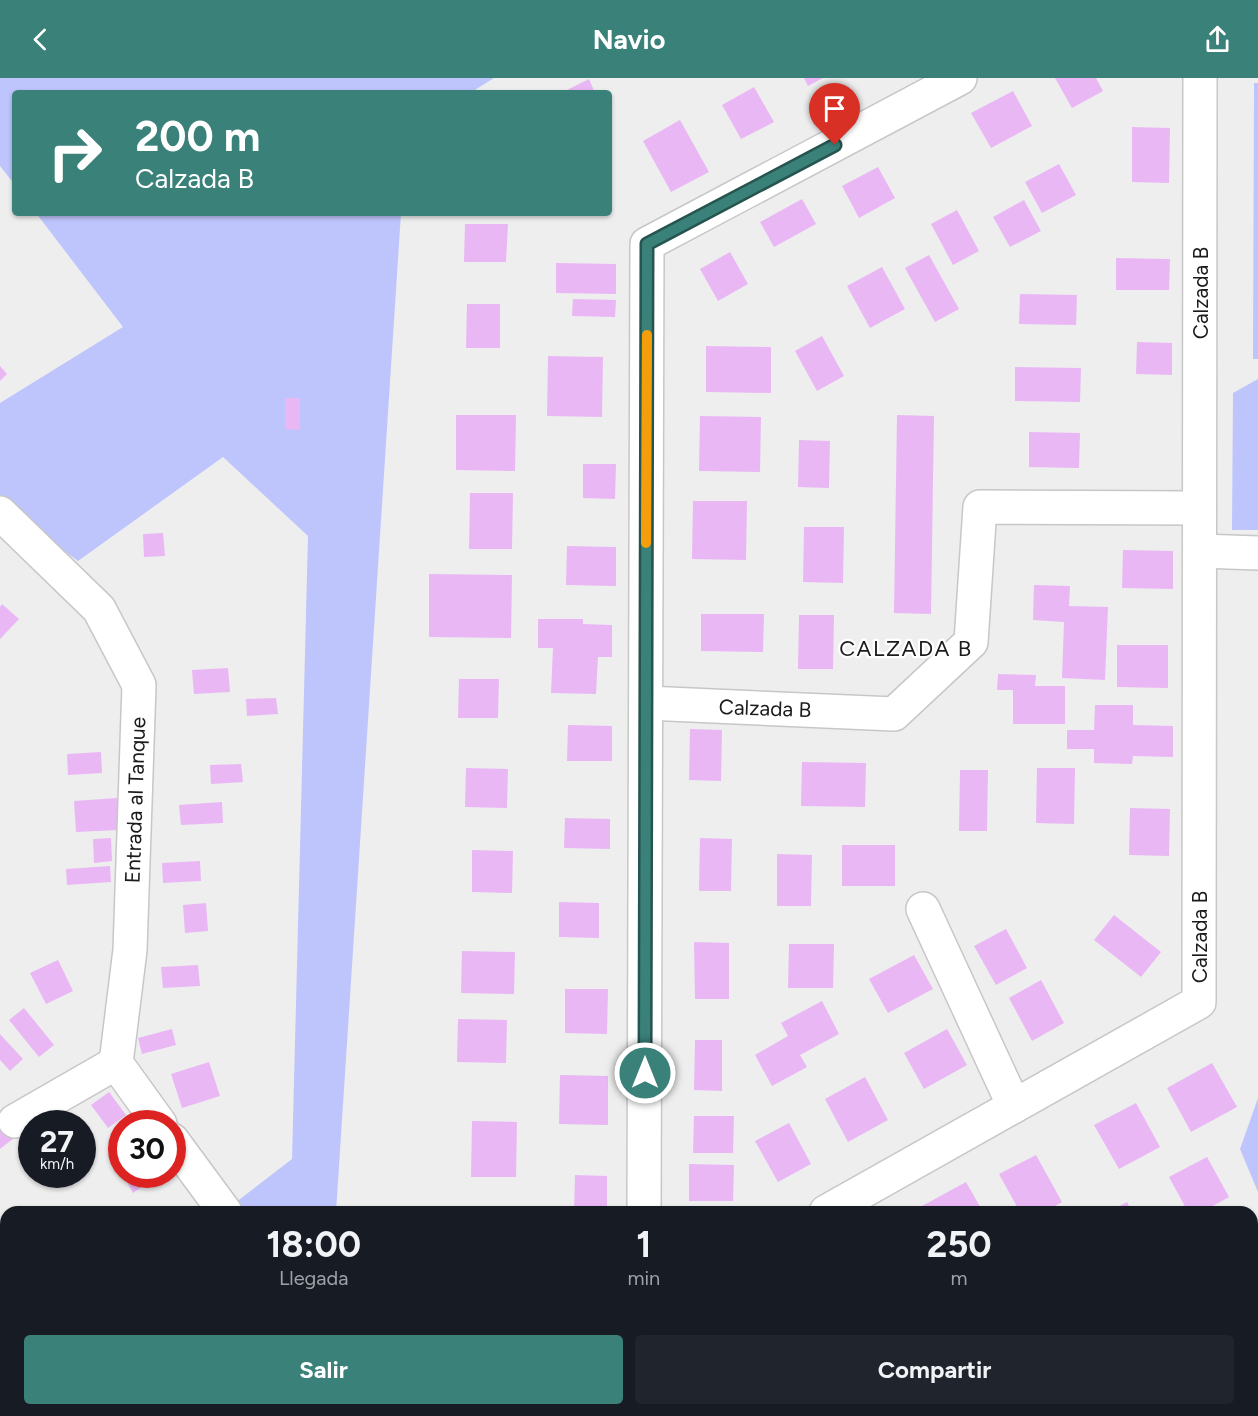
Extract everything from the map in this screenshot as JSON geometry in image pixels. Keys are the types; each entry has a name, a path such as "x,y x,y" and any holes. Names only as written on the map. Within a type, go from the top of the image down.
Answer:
{"main road":[{"path":"644,1206 647,244 960,78"},
{"name":"Calzada B","path":"837,1206 1199,1002 1200,78"},
{"name":"Calzada B","path":"646,703 894,714 971,642 980,507 1199,508"},
{"name":"Entrada al Tanque","path":"0,513 99,609 139,685 130,950 116,1063"},
{"path":"1200,551 1258,553"},
{"path":"923,909 1014,1106"},
{"path":"15,1121 116,1063 150,1110"},
{"path":"186,1159 221,1206"}],"shaded area":[{"path":"0,78 494,78 475,90 12,90 12,181 0,166"},
{"path":"1254,83 1258,83 1258,359 1253,359"},
{"path":"38,216 401,216 336,1206 231,1206 292,1159 308,536 223,457 78,561 0,504 0,403 123,327"},
{"path":"1258,379 1258,530 1232,530 1233,393"},
{"path":"1258,1098 1258,1192 1240,1149"}],"building":[{"path":"804,78 823,78 808,86"},
{"path":"1055,78 1096,78 1103,91 1072,108"},
{"path":"589,79 594,90 567,90"},
{"path":"754,87 774,122 741,139 722,105"},
{"path":"1013,91 1032,126 991,148 971,113"},
{"path":"680,120 709,172 671,192 643,141"},
{"path":"1132,127 1170,128 1169,183 1132,182"},
{"path":"1059,164 1076,195 1042,213 1025,182"},
{"path":"878,167 895,198 859,218 842,186"},
{"path":"802,199 816,224 774,247 760,222"},
{"path":"1024,200 1041,231 1010,247 993,217"},
{"path":"957,210 979,251 953,265 931,224"},
{"path":"465,224 508,224 506,262 464,262"},
{"path":"730,252 748,284 718,301 700,269"},
{"path":"929,255 959,309 935,322 905,268"},
{"path":"1116,258 1170,259 1169,290 1116,290"},
{"path":"556,263 616,264 616,294 556,293"},
{"path":"882,267 905,309 870,328 847,286"},
{"path":"1020,294 1077,295 1076,325 1019,324"},
{"path":"573,299 616,300 615,317 572,316"},
{"path":"467,304 500,304 500,348 466,348"},
{"path":"822,336 844,376 817,391 795,351"},
{"path":"1137,342 1172,343 1172,375 1136,374"},
{"path":"706,346 771,347 771,393 706,392"},
{"path":"548,356 603,357 602,417 547,416"},
{"path":"0,366 7,374 0,381"},
{"path":"1015,367 1081,368 1080,402 1015,401"},
{"path":"285,398 300,398 300,430 285,429"},
{"path":"456,415 516,415 515,471 456,470"},
{"path":"897,415 934,416 931,614 894,613"},
{"path":"700,416 761,417 760,472 699,471"},
{"path":"1029,432 1080,433 1079,468 1029,467"},
{"path":"799,440 830,441 829,488 798,487"},
{"path":"583,464 616,464 615,499 583,498"},
{"path":"470,493 513,493 512,549 469,549"},
{"path":"693,501 747,501 746,560 692,559"},
{"path":"804,527 844,527 843,583 803,582"},
{"path":"163,533 165,556 144,557 143,534"},
{"path":"567,546 616,547 616,586 566,585"},
{"path":"1123,550 1173,551 1173,589 1122,588"},
{"path":"429,574 512,575 511,638 429,637"},
{"path":"1034,585 1070,586 1069,606 1108,607 1105,680 1062,678 1064,622 1033,620"},
{"path":"2,604 19,619 0,639 0,607"},
{"path":"701,614 764,614 763,652 701,651"},
{"path":"799,615 834,615 833,669 798,669"},
{"path":"538,619 583,619 583,624 612,625 612,657 598,657 596,694 551,693 553,648 538,648"},
{"path":"1117,645 1168,645 1168,688 1117,687"},
{"path":"228,668 230,692 194,694 192,670"},
{"path":"998,674 1036,675 1035,686 1065,686 1065,724 1013,724 1013,690 997,690"},
{"path":"459,679 499,679 498,718 458,718"},
{"path":"276,698 278,714 247,716 246,699"},
{"path":"1095,705 1133,705 1133,725 1173,726 1173,757 1133,756 1132,764 1094,763 1094,749 1067,749 1067,730 1094,730"},
{"path":"568,725 612,726 612,761 567,761"},
{"path":"690,729 722,730 721,781 689,780"},
{"path":"101,752 102,773 68,775 67,754"},
{"path":"802,762 866,763 865,807 801,806"},
{"path":"241,764 243,782 211,784 210,765"},
{"path":"466,768 508,769 507,808 465,807"},
{"path":"1037,768 1075,768 1074,824 1036,823"},
{"path":"960,770 988,770 987,831 959,831"},
{"path":"117,798 119,830 76,832 74,801"},
{"path":"222,802 223,823 181,825 179,805"},
{"path":"1130,808 1170,809 1169,856 1129,855"},
{"path":"565,818 610,819 610,849 564,848"},
{"path":"111,838 112,861 94,863 93,839"},
{"path":"700,838 732,839 731,891 699,891"},
{"path":"842,845 895,845 895,886 842,886"},
{"path":"472,850 513,851 512,893 472,892"},
{"path":"777,854 812,855 811,906 777,906"},
{"path":"200,861 201,881 163,883 162,863"},
{"path":"110,866 111,882 67,885 66,869"},
{"path":"559,902 599,903 599,938 559,937"},
{"path":"206,903 208,931 185,933 183,905"},
{"path":"1114,915 1161,952 1141,977 1094,940"},
{"path":"1006,929 1027,968 996,985 974,946"},
{"path":"694,942 729,943 729,999 695,999"},
{"path":"789,944 834,944 833,988 788,988"},
{"path":"462,951 515,952 514,994 461,993"},
{"path":"914,955 933,989 888,1013 869,979"},
{"path":"58,960 73,991 46,1004 30,973"},
{"path":"198,965 200,986 163,988 161,967"},
{"path":"1041,980 1064,1023 1032,1041 1009,998"},
{"path":"565,989 608,989 607,1034 565,1033"},
{"path":"822,1001 839,1034 800,1055 807,1067 772,1086 755,1055 788,1036 781,1023"},
{"path":"24,1008 54,1045 39,1057 9,1020"},
{"path":"458,1019 507,1020 506,1063 457,1062"},
{"path":"172,1029 176,1045 142,1054 138,1038"},
{"path":"947,1029 967,1065 924,1089 904,1053"},
{"path":"0,1034 23,1059 10,1071 0,1060"},
{"path":"695,1040 722,1040 722,1091 694,1090"},
{"path":"209,1062 220,1096 182,1108 171,1074"},
{"path":"1212,1063 1237,1107 1191,1132 1167,1088"},
{"path":"560,1075 608,1076 608,1125 559,1124"},
{"path":"865,1077 888,1120 848,1142 825,1099"},
{"path":"109,1092 122,1110 108,1110 108,1128 91,1105"},
{"path":"1136,1103 1160,1147 1119,1169 1094,1125"},
{"path":"694,1116 734,1116 733,1153 693,1153"},
{"path":"0,1120 14,1138 0,1149"},
{"path":"472,1121 517,1122 516,1177 471,1177"},
{"path":"789,1123 811,1164 778,1182 755,1141"},
{"path":"1036,1155 1062,1202 1055,1206 1017,1206 999,1174"},
{"path":"1207,1157 1229,1197 1213,1206 1185,1206 1169,1177"},
{"path":"689,1164 734,1165 733,1201 689,1201"},
{"path":"575,1175 607,1176 607,1206 574,1206"},
{"path":"966,1182 980,1206 922,1206"},
{"path":"130,1188 140,1188 133,1193"}],"slow traffic":[{"path":"646,543 647,335"}],"district":[{"name":"CALZADA B","path":"906,648"}],"route":[{"path":"645,1073 647,244 835,145"}]}
